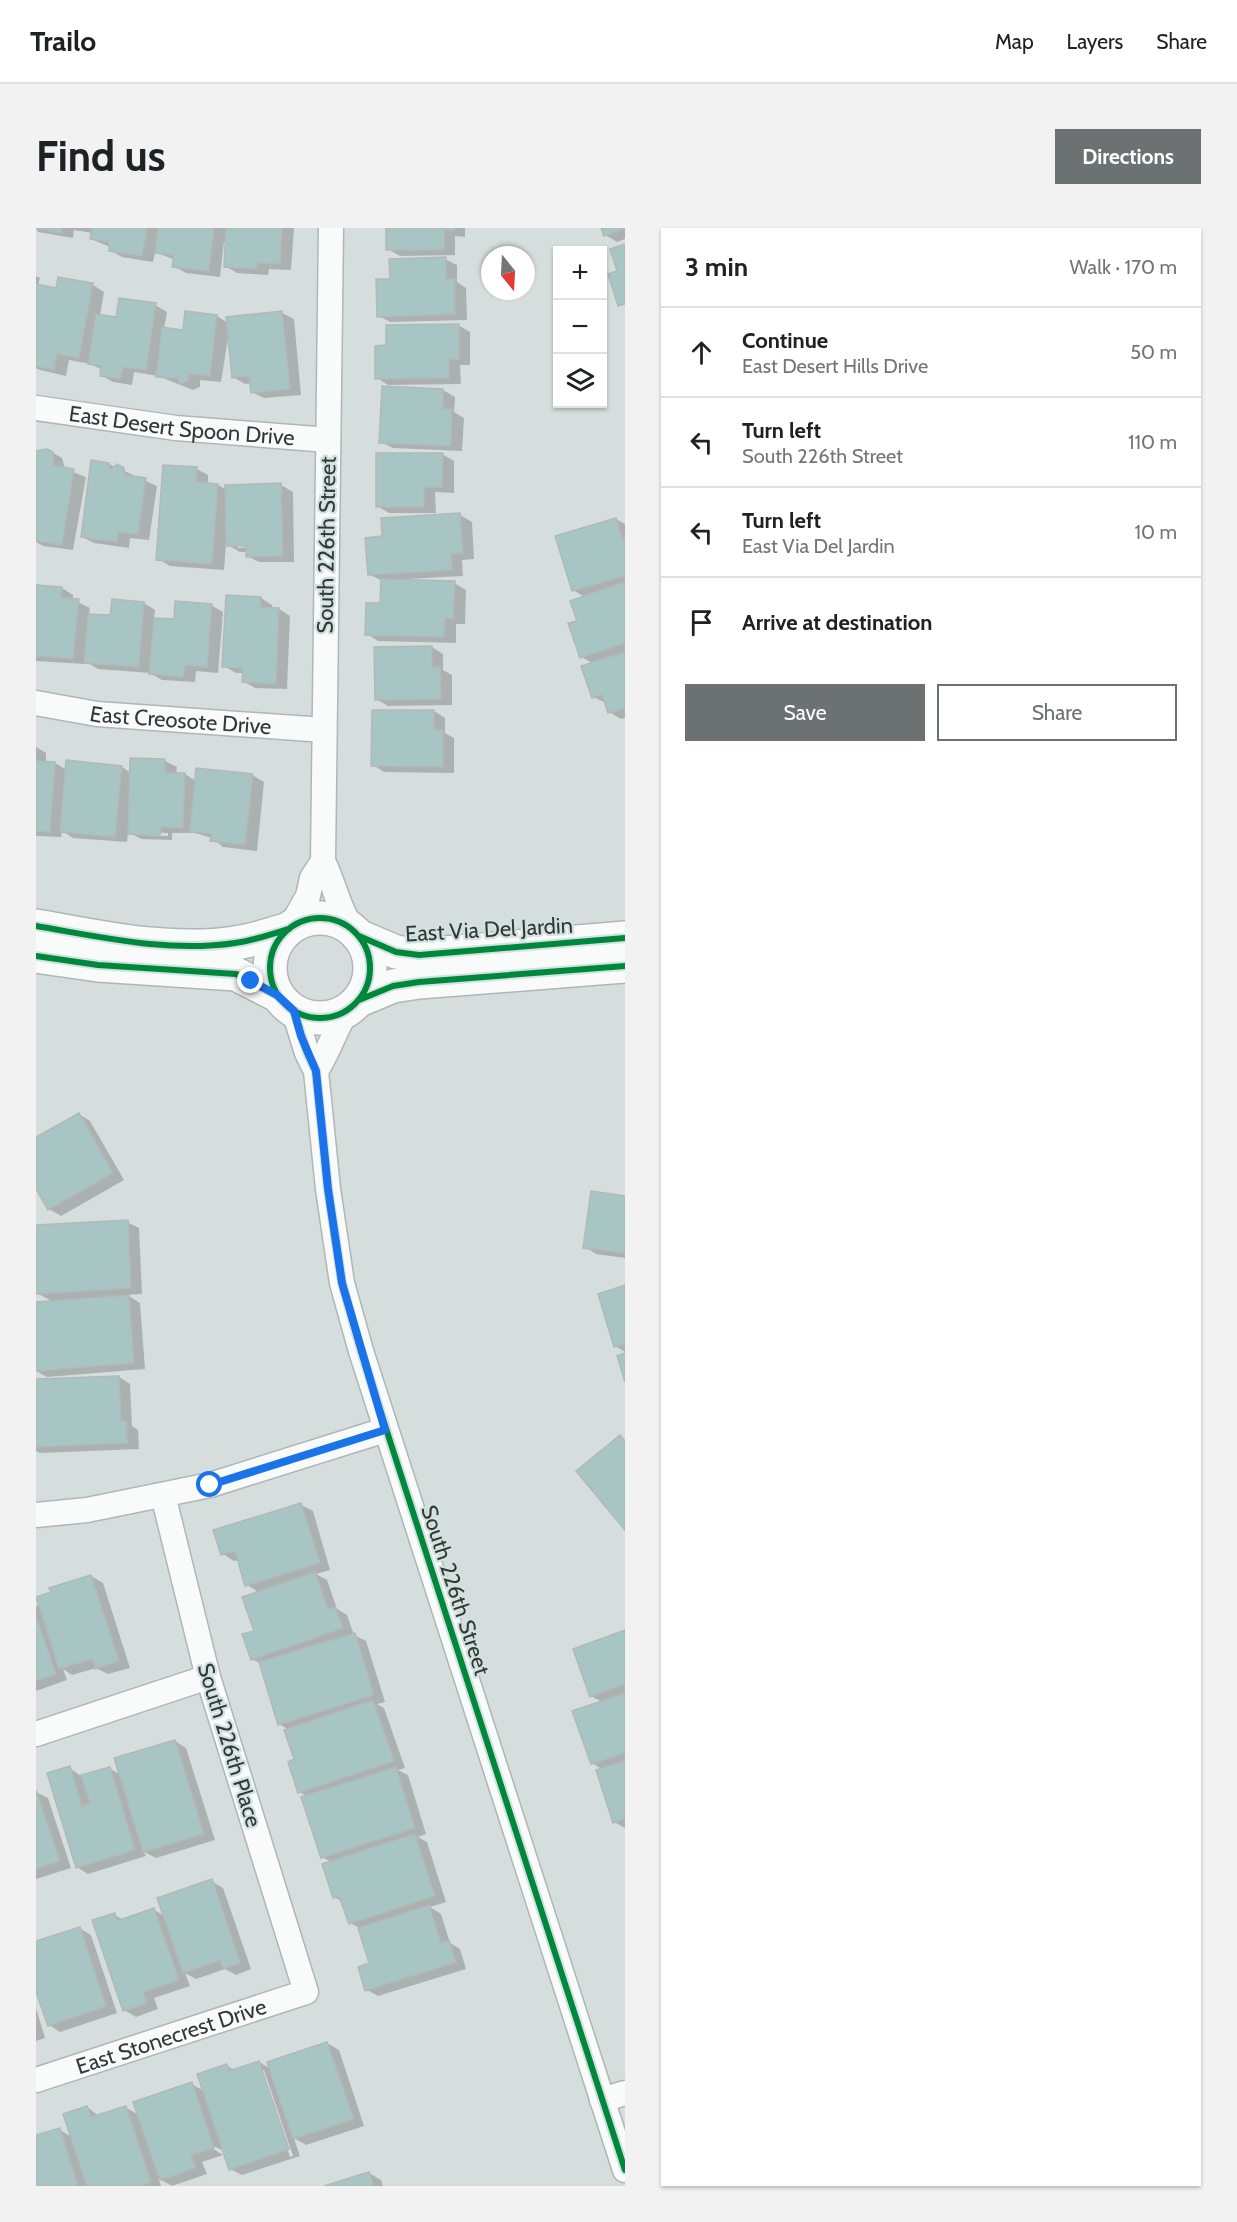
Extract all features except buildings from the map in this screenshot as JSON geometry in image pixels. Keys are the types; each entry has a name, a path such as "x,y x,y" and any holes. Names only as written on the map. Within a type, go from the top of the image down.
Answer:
{"street":[{"name":"South 226th Street","path":"331,228 323,861 333,882 342,914 356,933"},
{"name":"East Desert Spoon Drive","path":"36,408 176,428 328,440"},
{"name":"East Creosote Drive","path":"36,703 97,714 324,730"},
{"name":"South 226th Street","path":"289,928 308,896 312,878 323,861"},
{"path":"36,926 129,941 184,946 238,943 289,928 300,922 322,918 344,924 356,933 370,961 370,975 337,1028 329,1051 316,1071"},
{"path":"286,1003 271,982 271,960 279,939 289,928"},
{"name":"East Via Del Jardin","path":"356,933 396,952 419,955 625,938"},
{"path":"36,956 98,965 236,974 307,1017 321,1018 353,1005"},
{"name":"East Via Del Jardin","path":"353,1005 393,986 419,982 625,966"},
{"name":"South 226th Street","path":"286,1003 316,1071 328,1189 342,1283 385,1430 614,2097 625,2170"},
{"path":"36,1515 87,1510 210,1485 385,1430"},
{"name":"South 226th Place","path":"163,1495 208,1677 306,1992"},
{"path":"36,1734 208,1677"},
{"name":"East Stonecrest Drive","path":"36,2080 306,1992"}],"cycle path":[{"path":"320,918 348,926 362,940 370,968 362,996 348,1010 320,1018 292,1010 278,996 270,968 278,940 292,926 320,918"},
{"path":"36,926 110,939 185,946 242,942 289,929"},
{"path":"359,936 396,952 419,955 625,938"},
{"path":"36,956 98,965 236,974 277,995"},
{"path":"359,1000 393,986 419,982 625,966"},
{"path":"294,1011 307,1053 316,1071 328,1189 342,1283 361,1351 625,2170"}],"route":[{"path":"210,1485 385,1430 342,1283 328,1189 316,1071 307,1053 294,1011 277,995 251,981"}]}
